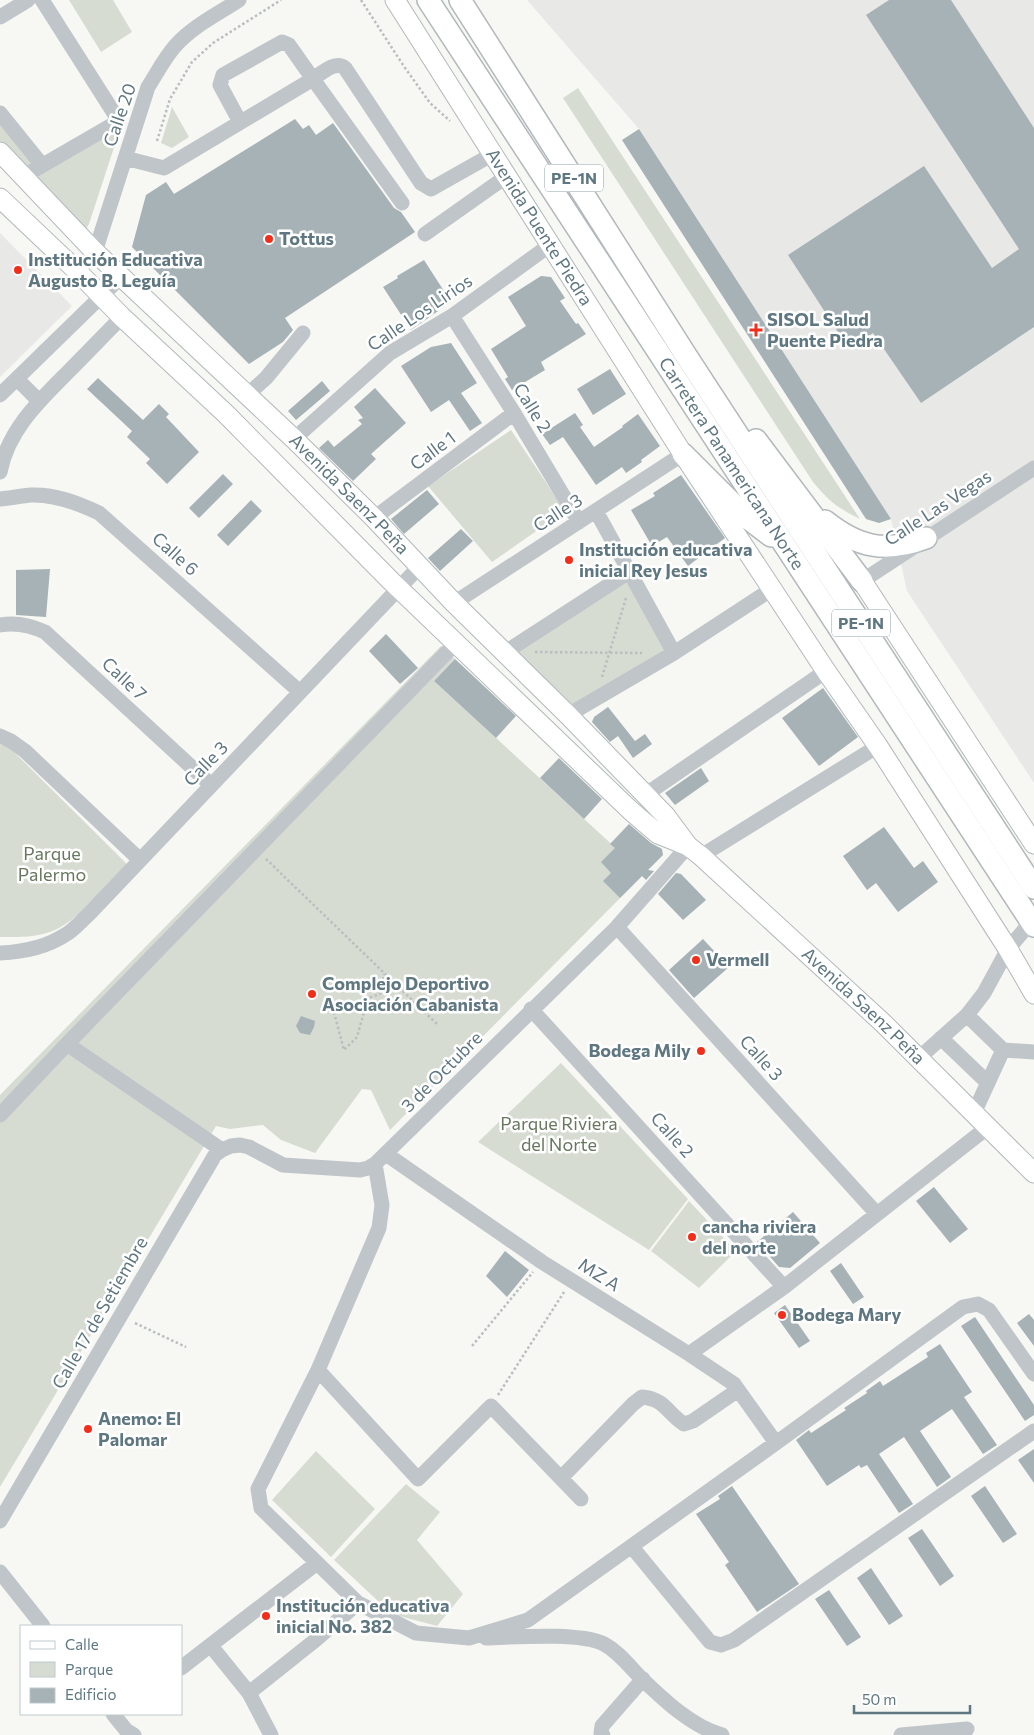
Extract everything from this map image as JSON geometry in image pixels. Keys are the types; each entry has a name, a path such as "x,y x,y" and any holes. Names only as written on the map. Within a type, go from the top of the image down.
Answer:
{"highway":[{"name":"Carretera Panamericana Norte","path":"428,0 1033,924"},
{"name":"Carretera Panamericana Norte","path":"460,0 687,357 1034,888"},
{"path":"687,357 742,422 808,506 862,580"},
{"path":"683,454 746,517 785,547"},
{"path":"808,506 830,526 864,543 877,546 899,546 926,538"}],"main road":[{"name":"Avenida Puente Piedra","path":"395,0 683,454 826,671 878,746 1008,949 1034,994"},
{"name":"Avenida Saenz Peña","path":"0,152 95,252 294,439 374,518 454,603 646,795 678,830 694,851 883,1023 1034,1173"},
{"name":"Avenida Saenz Peña","path":"0,198 77,271 122,317 226,414 399,588 630,810 658,834 694,851"},
{"path":"226,414 247,395"},
{"path":"862,580 1034,844"}],"street":[{"path":"0,17 28,0"},
{"path":"24,176 119,121 42,0"},
{"name":"Calle 20","path":"77,271 95,252 148,88 161,66 176,45 192,30 239,0"},
{"path":"240,122 220,85 222,75 282,42 289,45 402,203"},
{"path":"125,158 164,168 336,65 341,65 345,68 421,184 425,187 431,189 493,154"},
{"path":"0,113 42,165"},
{"path":"425,234 507,176"},
{"name":"Calle Los Lirios","path":"294,439 390,353 452,316 550,245"},
{"path":"0,396 121,277"},
{"name":"Calle 2","path":"452,316 579,522"},
{"path":"0,472 9,443 21,422 39,401 122,317"},
{"path":"247,395 266,378 303,333"},
{"path":"16,379 39,401"},
{"name":"Calle 1","path":"374,518 514,414"},
{"name":"Calle 3","path":"454,603 683,454"},
{"name":"Calle Las Vegas","path":"862,580 1034,468"},
{"name":"Calle 6","path":"0,499 33,495 57,498 77,503 99,512 300,692"},
{"path":"596,511 674,653"},
{"name":"Calle 3","path":"0,952 14,952 40,947 66,935 89,914 419,567"},
{"path":"508,656 630,575"},
{"path":"568,715 674,653 772,589"},
{"name":"Calle 7","path":"0,625 19,624 45,632 211,785"},
{"path":"0,1115 456,643"},
{"path":"646,795 826,671"},
{"path":"0,736 11,741 25,752 140,860"},
{"name":"3 de Octubre","path":"381,1159 694,851 878,746"},
{"path":"919,1058 967,1015 984,993 1008,949 1033,924"},
{"name":"Calle 3","path":"617,926 877,1214"},
{"name":"Calle 2","path":"532,1009 784,1287"},
{"path":"967,1015 1003,1050 1034,1052"},
{"path":"941,1038 988,1083"},
{"path":"67,1044 222,1150 240,1145 249,1147 284,1165 360,1170 368,1168 381,1159"},
{"path":"974,1113 1003,1050"},
{"path":"690,1354 784,1287 988,1127"},
{"name":"Calle 17 de Setiembre","path":"0,1521 210,1163 215,1155 222,1150"},
{"path":"381,1159 382,1205 379,1228 318,1370 258,1489 261,1508 358,1603 416,1633 469,1638 588,1638 603,1643 617,1652 643,1679 685,1717 722,1735"},
{"name":"MZ A","path":"381,1159 690,1354 734,1384 776,1443"},
{"path":"469,1638 528,1620 963,1307 978,1304 989,1310 1034,1374"},
{"path":"318,1370 418,1479 491,1406 581,1499"},
{"path":"561,1478 642,1397 654,1398 666,1406 676,1419 684,1424 693,1421 738,1390"},
{"path":"632,1547 710,1642 721,1646 734,1640 1034,1431"},
{"path":"182,1667 317,1563"},
{"path":"0,1572 42,1625"},
{"path":"249,1693 358,1603"},
{"path":"211,1646 249,1693 271,1735"},
{"path":"603,1735 601,1733 602,1726 643,1679"},
{"path":"116,1715 126,1730 134,1735"},
{"path":"902,1735 967,1729"}],"path":[{"path":"157,141 170,98 192,62 213,43 281,0"},
{"path":"362,0 363,5 402,65 430,103 451,121"},
{"path":"595,700 630,575"},
{"path":"508,656 525,651 646,653"},
{"path":"256,849 438,1025"},
{"path":"322,1005 333,1009 344,1050 357,1037 368,998 380,994 384,973"},
{"path":"472,1346 542,1262"},
{"path":"491,1406 571,1280"},
{"path":"120,1316 186,1347"}],"shaded area":[{"path":"527,0 1034,0 1034,783 907,591 891,519 639,129"},
{"name":"Institución Educativa Augusto B. Leguía","path":"0,233 72,306 0,377"}],"green space":[{"path":"69,0 113,0 132,32 101,52"},
{"path":"578,88 860,519 834,504 813,482 563,98"},
{"path":"172,107 189,137 172,148 161,143"},
{"path":"0,115 38,164 25,173 0,148"},
{"path":"121,126 89,224 86,229 81,230 30,178"},
{"path":"511,430 565,511 492,562 428,486"},
{"path":"632,567 677,645 561,721 498,657"},
{"name":"Complejo Deportivo Asociación Cabanista","path":"441,646 455,659 434,681 644,874 390,1130 371,1090 362,1089 315,1153 281,1140 263,1125 230,1129 216,1126 0,1487 0,1095"},
{"name":"Parque Palermo","path":"0,745 9,747 127,864 75,917 57,929 43,934 0,937"},
{"name":"Parque Riviera del Norte","path":"561,1063 688,1199 649,1250 478,1142"},
{"name":"cancha riviera del norte","path":"689,1201 736,1251 699,1288 651,1251"},
{"path":"316,1451 375,1509 331,1557 272,1500"},
{"path":"406,1484 440,1512 417,1540 463,1594 437,1626 392,1614 334,1560"}],"building":[{"path":"889,0 951,0 1034,128 1034,327 921,403 873,333 849,349 788,255 924,166 992,268 1019,249 866,15"},
{"name":"Tottus","path":"295,119 303,129 309,125 316,135 333,123 394,208 401,212 415,232 285,318 293,330 283,342 249,364 132,247 146,195 166,182 174,194"},
{"name":"SISOL Salud Puente Piedra","path":"639,129 891,519 879,523 866,519 622,140"},
{"path":"424,260 451,302 411,330 383,287"},
{"path":"541,276 551,277 565,298 560,301 576,324 578,323 586,334 541,362 545,370 512,390 505,379 508,377 491,349 526,326 508,297"},
{"path":"451,343 477,383 461,393 482,423 470,431 449,400 431,412 401,366 431,347"},
{"path":"610,369 626,394 593,415 577,389"},
{"path":"98,378 143,420 159,404 169,414 166,417 199,452 167,484 146,463 150,459 127,437 132,431 87,389"},
{"path":"322,381 330,391 296,420 288,411"},
{"path":"375,388 406,423 371,454 376,459 353,481 319,448 328,440 334,447 362,424 358,420 363,418 354,407"},
{"path":"575,413 583,425 580,427 594,447 638,414 660,446 626,473 622,467 596,485 563,437 550,445 542,434"},
{"path":"223,474 233,484 199,518 189,508"},
{"path":"681,475 725,538 688,566 667,537 652,546 631,510 655,496 653,493"},
{"path":"427,490 439,504 404,534 391,519"},
{"path":"251,500 262,511 228,546 217,535"},
{"path":"461,529 473,541 440,571 428,558"},
{"path":"50,569 46,617 16,615 16,570"},
{"path":"386,634 418,668 400,684 369,651"},
{"path":"455,659 516,716 496,738 434,681"},
{"path":"823,688 858,737 819,766 782,718"},
{"path":"608,707 635,741 645,734 652,744 633,758 618,736 610,742 592,722 594,717"},
{"path":"559,758 602,799 584,819 540,778"},
{"path":"701,768 709,781 675,805 665,793"},
{"path":"629,824 651,843 662,849 663,855 648,870 654,871 646,880 642,876 620,898 603,881 611,873 601,862 615,848 610,844"},
{"path":"884,827 914,868 923,861 938,882 898,912 876,883 867,890 843,856"},
{"path":"676,873 681,874 706,900 683,920 658,894"},
{"path":"703,939 729,967 694,998 669,970"},
{"path":"301,1016 315,1021 310,1035 300,1033 296,1026"},
{"path":"934,1187 968,1229 950,1243 916,1201"},
{"path":"793,1212 820,1243 790,1268 779,1267 757,1242"},
{"path":"505,1251 529,1270 507,1297 486,1276"},
{"path":"841,1263 864,1297 853,1304 830,1271"},
{"path":"785,1305 810,1341 799,1348 774,1313"},
{"path":"1029,1314 1034,1320 1034,1346 1017,1323"},
{"path":"975,1317 1034,1405 1034,1415 1025,1421 961,1326"},
{"path":"940,1344 972,1392 964,1397 997,1445 983,1454 952,1409 920,1431 951,1477 937,1487 904,1437 879,1454 913,1504 899,1513 867,1465 861,1468 859,1465 827,1486 796,1440 809,1430 811,1433 846,1410 844,1408 867,1393 866,1391 880,1381 883,1386 928,1357 926,1353"},
{"path":"1034,1449 1034,1483 1018,1460"},
{"path":"732,1486 799,1584 757,1612 725,1565 729,1562 696,1514 720,1499 718,1496"},
{"path":"985,1486 1017,1534 1003,1543 971,1496"},
{"path":"922,1529 954,1576 940,1586 908,1538"},
{"path":"871,1568 903,1616 889,1625 857,1578"},
{"path":"829,1590 861,1637 847,1646 815,1599"}],"place":[{"name":"Tottus","path":"269,239"},
{"name":"Institución Educativa Augusto B. Leguía","path":"18,270"},
{"name":"SISOL Salud Puente Piedra","path":"756,330"},
{"name":"Institución educativa inicial Rey Jesus","path":"569,560"},
{"name":"Vermell","path":"696,960"},
{"name":"Complejo Deportivo Asociación Cabanista","path":"312,994"},
{"name":"Bodega Mily","path":"701,1051"},
{"name":"cancha riviera del norte","path":"692,1237"},
{"name":"Bodega Mary","path":"782,1315"},
{"name":"Anemo: El Palomar","path":"88,1429"},
{"name":"Institución educativa inicial No. 382","path":"266,1616"}]}
